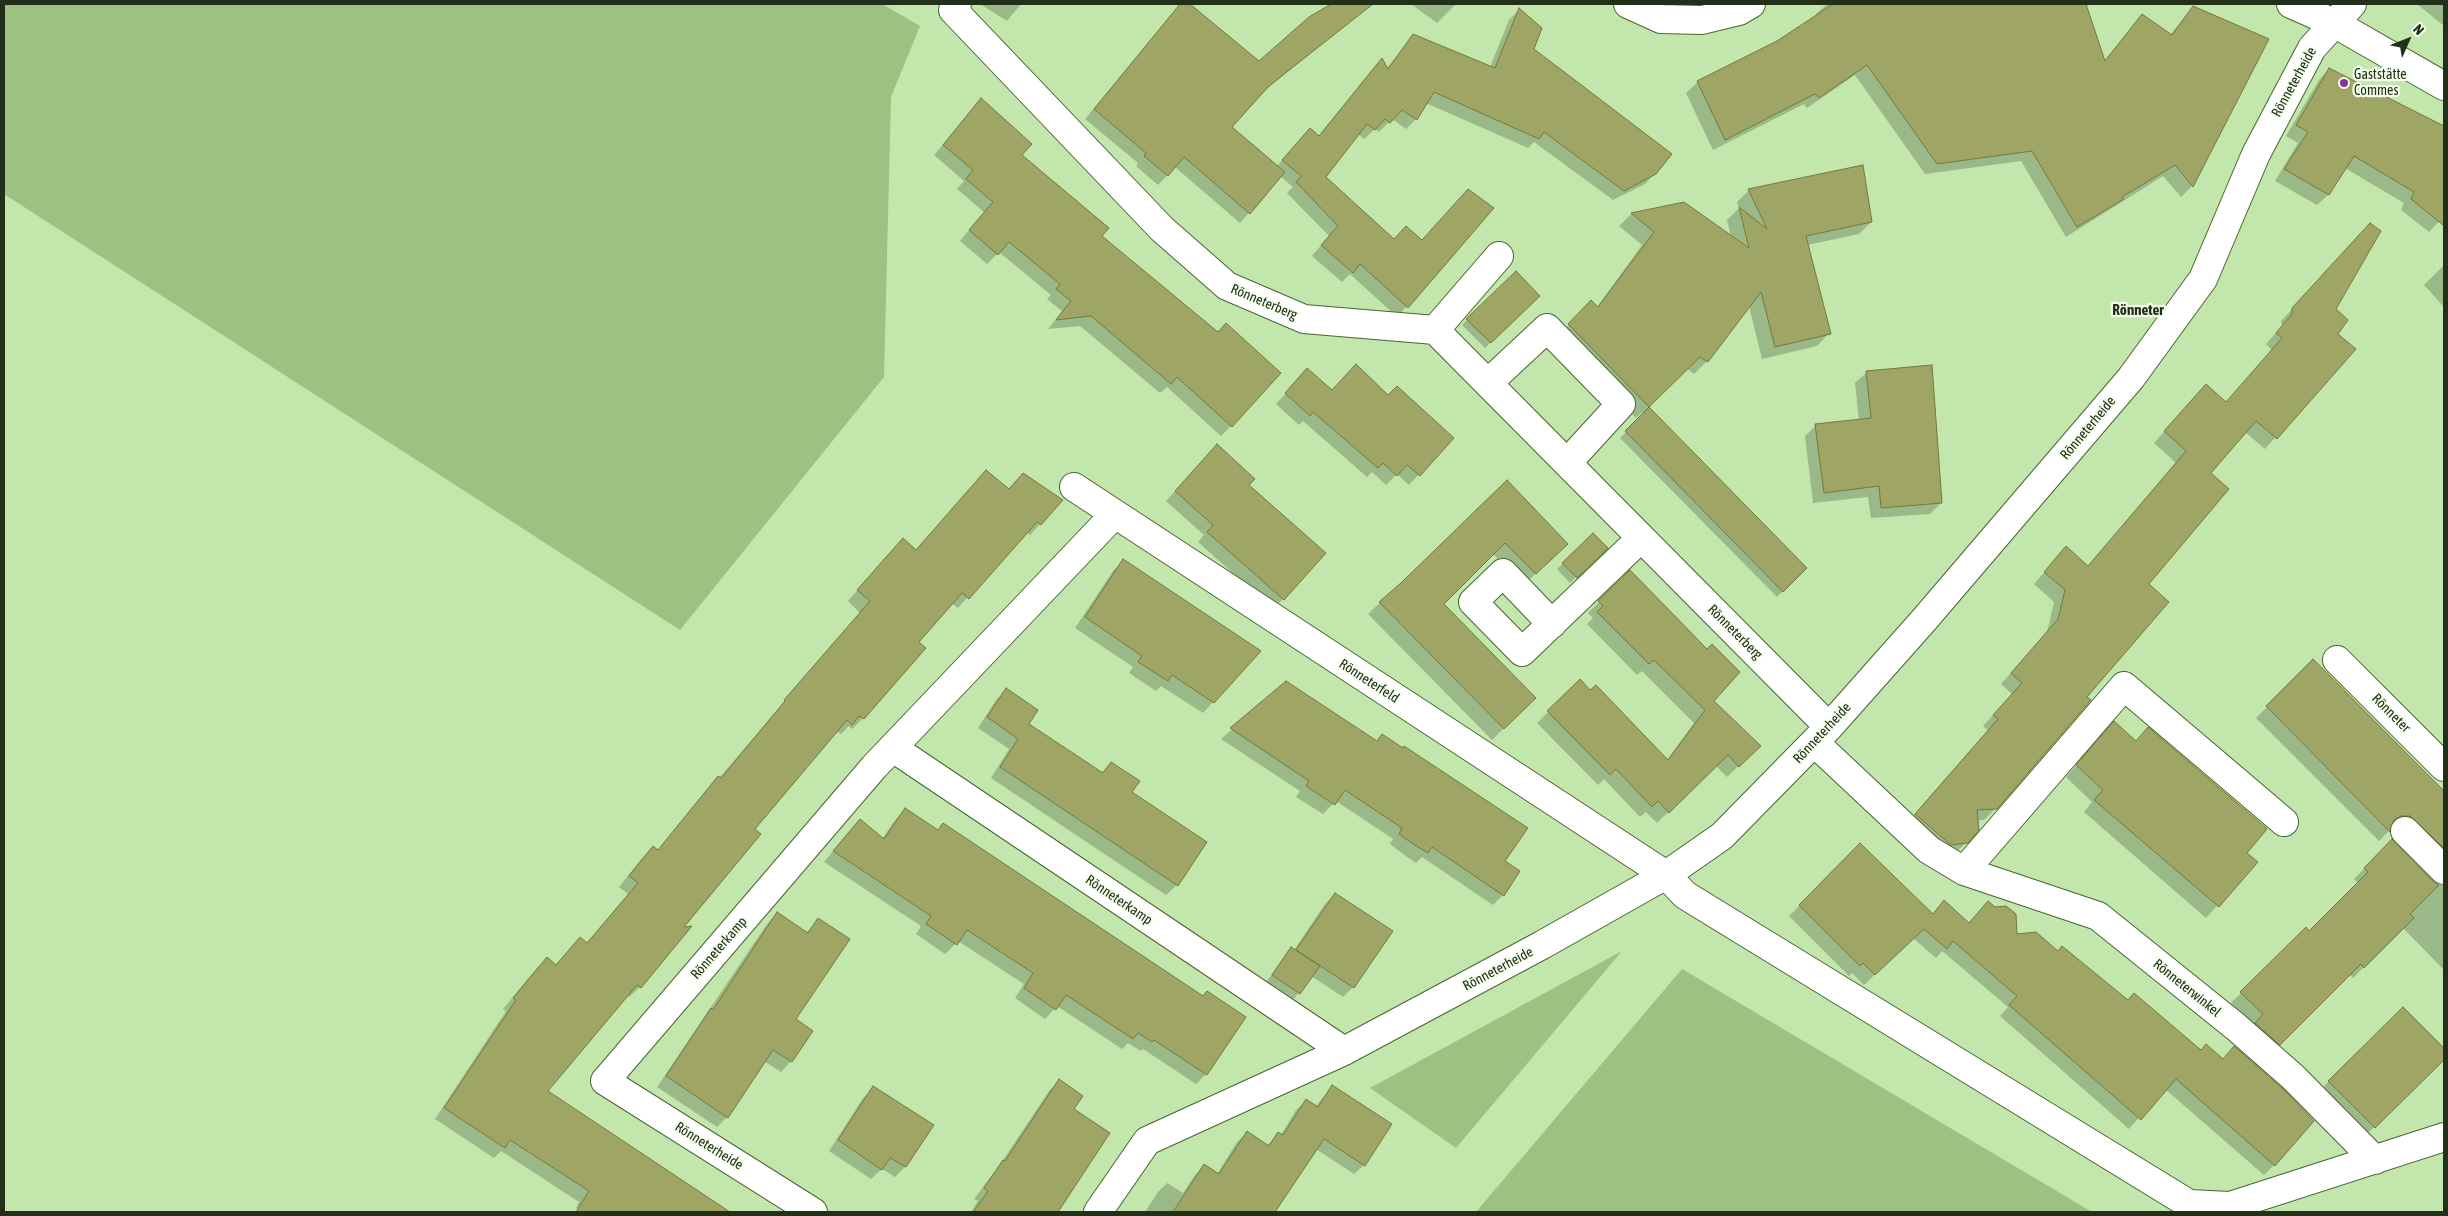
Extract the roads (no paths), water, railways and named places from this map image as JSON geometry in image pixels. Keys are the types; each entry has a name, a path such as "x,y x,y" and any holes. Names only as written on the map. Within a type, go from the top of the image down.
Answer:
{"street":[{"name":"Rönneterberg","path":"957,4 953,10 1135,201 1162,229 1226,286 1304,319 1435,330 1641,538 1822,735"},
{"path":"1628,4 1661,20 1702,20 1739,11 1751,4"},
{"path":"2291,4 2343,13 2444,86"},
{"name":"Rönneterheide","path":"1098,1212 1148,1141 1344,1051 1542,945 1666,875 1722,836 1822,735 1924,620 2131,378 2202,279 2256,154 2312,48 2343,13"},
{"path":"1435,330 1499,256"},
{"path":"1488,383 1547,328 1621,404 1567,463"},
{"name":"Rönneterfeld","path":"1074,487 1666,875 1684,895 1707,910 2189,1204 2230,1206 2444,1138"},
{"name":"Rönneterkamp","path":"605,1081 874,767 1114,515"},
{"path":"1552,624 1641,538"},
{"name":"Rönneter","path":"2337,660 2444,767"},
{"path":"1964,870 2124,686 2284,822"},
{"name":"Rönneterwinkel","path":"1822,735 1929,850 1964,870 2098,916 2236,1027 2293,1077 2375,1160"},
{"name":"Rönneterkamp","path":"893,748 1344,1051"},
{"path":"2405,830 2444,870"},
{"name":"Rönneterheide","path":"605,1081 813,1212"}],"place":[{"name":"Gaststätte Commes","path":"2344,83"}],"district":[{"name":"Rönneter","path":"2138,310"}]}
